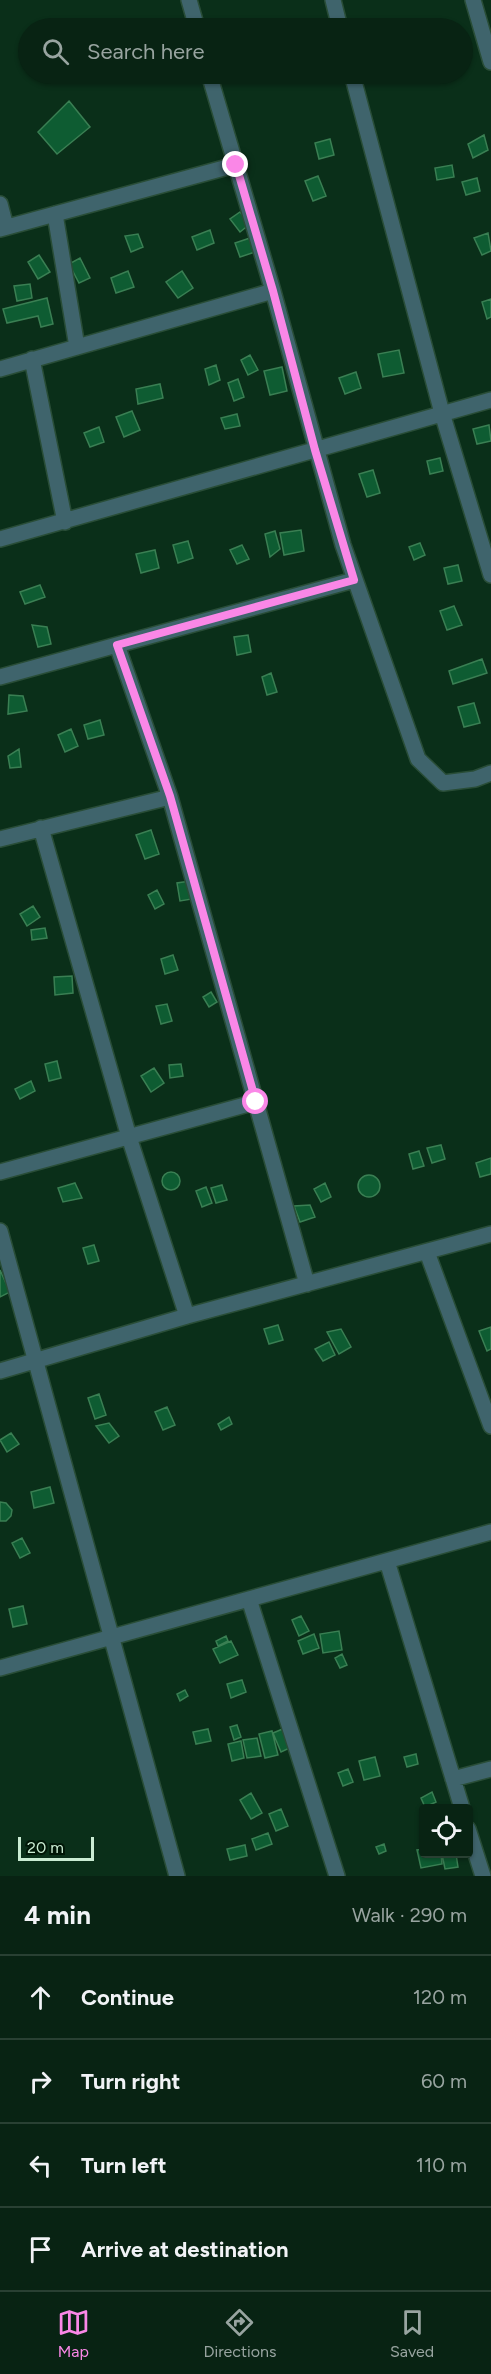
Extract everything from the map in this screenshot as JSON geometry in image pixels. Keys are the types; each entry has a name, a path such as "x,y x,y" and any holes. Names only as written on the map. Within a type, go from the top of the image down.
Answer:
{"street":[{"path":"189,0 194,18"},
{"path":"333,0 338,18"},
{"path":"473,0 491,62"},
{"path":"213,84 273,291 315,450 354,580 418,759 443,783 475,779 491,773"},
{"path":"355,84 442,414 491,575"},
{"path":"0,204 3,228 236,165"},
{"path":"56,214 77,347"},
{"path":"0,369 273,291"},
{"path":"32,359 65,522"},
{"path":"0,539 491,400"},
{"path":"0,677 354,580"},
{"path":"117,645 170,796 307,1284"},
{"path":"0,839 170,796"},
{"path":"41,828 129,1137 187,1316"},
{"path":"0,1172 256,1102"},
{"path":"0,1231 177,1876"},
{"path":"0,1371 187,1316 491,1234"},
{"path":"428,1252 491,1426"},
{"path":"0,1668 491,1532"},
{"path":"387,1561 460,1804"},
{"path":"249,1599 337,1876"},
{"path":"453,1779 491,1769"},
{"path":"473,1845 483,1876"}],"building":[{"path":"69,101 90,127 57,154 38,132"},
{"path":"484,135 488,150 473,158 468,144"},
{"path":"330,139 334,155 319,159 315,143"},
{"path":"452,165 454,177 437,180 435,168"},
{"path":"318,176 326,196 313,201 305,181"},
{"path":"477,178 480,191 466,195 462,182"},
{"path":"240,212 250,224 240,232 230,219"},
{"path":"210,230 214,243 197,250 192,237"},
{"path":"488,233 491,251 482,255 474,238"},
{"path":"138,234 143,247 131,252 125,236"},
{"path":"250,238 255,252 240,257 235,243"},
{"path":"39,255 50,272 38,279 28,262"},
{"path":"80,258 90,278 79,283 69,264"},
{"path":"128,271 134,287 116,293 111,278"},
{"path":"182,271 193,288 178,298 166,282"},
{"path":"30,284 32,298 17,301 14,286"},
{"path":"47,298 53,324 41,327 38,316 7,323 3,309"},
{"path":"491,299 491,317 487,319 482,302"},
{"path":"399,350 404,373 383,377 378,354"},
{"path":"250,355 258,370 248,375 241,360"},
{"path":"216,365 220,380 209,385 205,369"},
{"path":"282,367 287,391 270,395 264,371"},
{"path":"356,372 361,388 345,394 339,378"},
{"path":"238,379 244,397 234,401 228,383"},
{"path":"160,384 163,398 138,404 136,389"},
{"path":"132,411 140,430 124,437 116,417"},
{"path":"237,414 240,426 225,429 221,418"},
{"path":"489,425 491,441 477,444 473,429"},
{"path":"99,427 104,442 90,447 84,433"},
{"path":"440,458 443,471 430,474 427,461"},
{"path":"373,470 380,493 367,497 359,474"},
{"path":"301,530 304,551 284,555 280,533"},
{"path":"275,531 280,549 270,557 265,534"},
{"path":"188,541 193,558 178,563 173,545"},
{"path":"420,543 425,555 414,560 409,547"},
{"path":"242,545 249,559 237,564 230,550"},
{"path":"155,550 159,568 141,573 136,554"},
{"path":"458,565 462,581 448,584 444,568"},
{"path":"40,585 45,597 25,604 20,592"},
{"path":"454,606 462,625 447,630 440,611"},
{"path":"32,625 47,627 51,644 38,647"},
{"path":"248,635 251,652 237,655 234,637"},
{"path":"482,659 487,673 453,684 449,671"},
{"path":"271,673 277,692 267,695 262,677"},
{"path":"9,695 23,696 27,711 8,714"},
{"path":"474,703 480,723 464,727 458,707"},
{"path":"100,720 104,735 88,739 84,725"},
{"path":"71,729 78,746 65,752 58,735"},
{"path":"19,749 21,767 10,768 8,756"},
{"path":"151,830 159,854 145,859 136,835"},
{"path":"190,881 192,899 180,901 177,883"},
{"path":"157,890 164,904 155,909 148,895"},
{"path":"33,906 40,917 27,926 20,914"},
{"path":"45,928 47,938 32,940 31,930"},
{"path":"173,955 178,970 165,974 161,959"},
{"path":"72,976 73,993 55,995 54,977"},
{"path":"211,992 217,1002 209,1007 203,997"},
{"path":"167,1004 172,1021 161,1024 156,1006"},
{"path":"57,1061 61,1078 49,1081 45,1064"},
{"path":"181,1064 183,1076 170,1078 169,1065"},
{"path":"154,1068 164,1083 151,1092 141,1076"},
{"path":"31,1081 35,1091 20,1099 15,1089"},
{"path":"441,1145 445,1159 432,1163 427,1148"},
{"path":"419,1151 424,1166 413,1169 409,1154"},
{"path":"491,1158 491,1174 480,1177 476,1163"},
{"path":"171,1172 177,1175 180,1181 177,1187 171,1190 165,1187 162,1181 165,1175"},
{"path":"369,1175 377,1178 380,1186 377,1194 369,1197 361,1194 358,1186 361,1178"},
{"path":"75,1183 82,1198 63,1202 58,1188"},
{"path":"325,1183 331,1197 321,1202 314,1189"},
{"path":"222,1185 227,1200 216,1203 211,1188"},
{"path":"206,1187 212,1203 202,1207 196,1191"},
{"path":"310,1205 315,1217 300,1222 294,1206"},
{"path":"94,1245 99,1261 88,1264 83,1248"},
{"path":"0,1270 10,1292 0,1297"},
{"path":"278,1325 283,1340 269,1344 264,1329"},
{"path":"491,1327 491,1349 487,1351 479,1331"},
{"path":"341,1329 351,1347 339,1354 327,1332"},
{"path":"329,1342 335,1355 323,1361 315,1349"},
{"path":"99,1394 106,1415 95,1419 88,1398"},
{"path":"167,1407 175,1425 163,1430 155,1412"},
{"path":"229,1417 232,1424 221,1430 218,1424"},
{"path":"109,1423 119,1436 109,1443 96,1426"},
{"path":"11,1433 19,1444 7,1452 0,1440"},
{"path":"50,1487 54,1503 34,1508 31,1492"},
{"path":"0,1502 6,1503 12,1510 11,1516 6,1521 0,1521"},
{"path":"22,1538 30,1553 20,1558 12,1543"},
{"path":"23,1606 27,1624 13,1627 9,1609"},
{"path":"301,1616 309,1631 299,1636 292,1620"},
{"path":"339,1631 342,1650 323,1653 320,1634"},
{"path":"314,1634 319,1648 303,1654 298,1641"},
{"path":"226,1636 228,1641 218,1646 216,1641"},
{"path":"231,1641 238,1655 220,1663 213,1649"},
{"path":"342,1654 347,1665 340,1668 335,1658"},
{"path":"242,1680 246,1692 231,1698 227,1684"},
{"path":"185,1690 188,1696 180,1701 177,1694"},
{"path":"237,1725 241,1737 234,1740 230,1727"},
{"path":"285,1728 294,1746 281,1752 273,1733"},
{"path":"208,1729 211,1741 196,1744 193,1732"},
{"path":"272,1731 278,1755 265,1758 259,1734"},
{"path":"257,1738 261,1756 247,1758 243,1740"},
{"path":"241,1741 244,1758 232,1761 228,1744"},
{"path":"416,1754 418,1764 407,1767 404,1757"},
{"path":"375,1757 380,1776 364,1780 359,1761"},
{"path":"348,1769 353,1782 343,1786 338,1773"},
{"path":"432,1792 436,1802 424,1804 421,1798"},
{"path":"251,1793 262,1813 251,1819 240,1800"},
{"path":"281,1809 288,1826 276,1831 269,1814"},
{"path":"268,1833 272,1844 256,1850 252,1839"},
{"path":"384,1844 386,1851 379,1854 376,1847"},
{"path":"245,1845 247,1856 230,1860 227,1849"},
{"path":"417,1850 419,1850 419,1858 441,1858 442,1864 421,1868"},
{"path":"443,1858 457,1858 458,1867 445,1869"}],"route":[{"path":"236,165 273,291 315,450 354,580 117,645 170,796 256,1102"}]}
